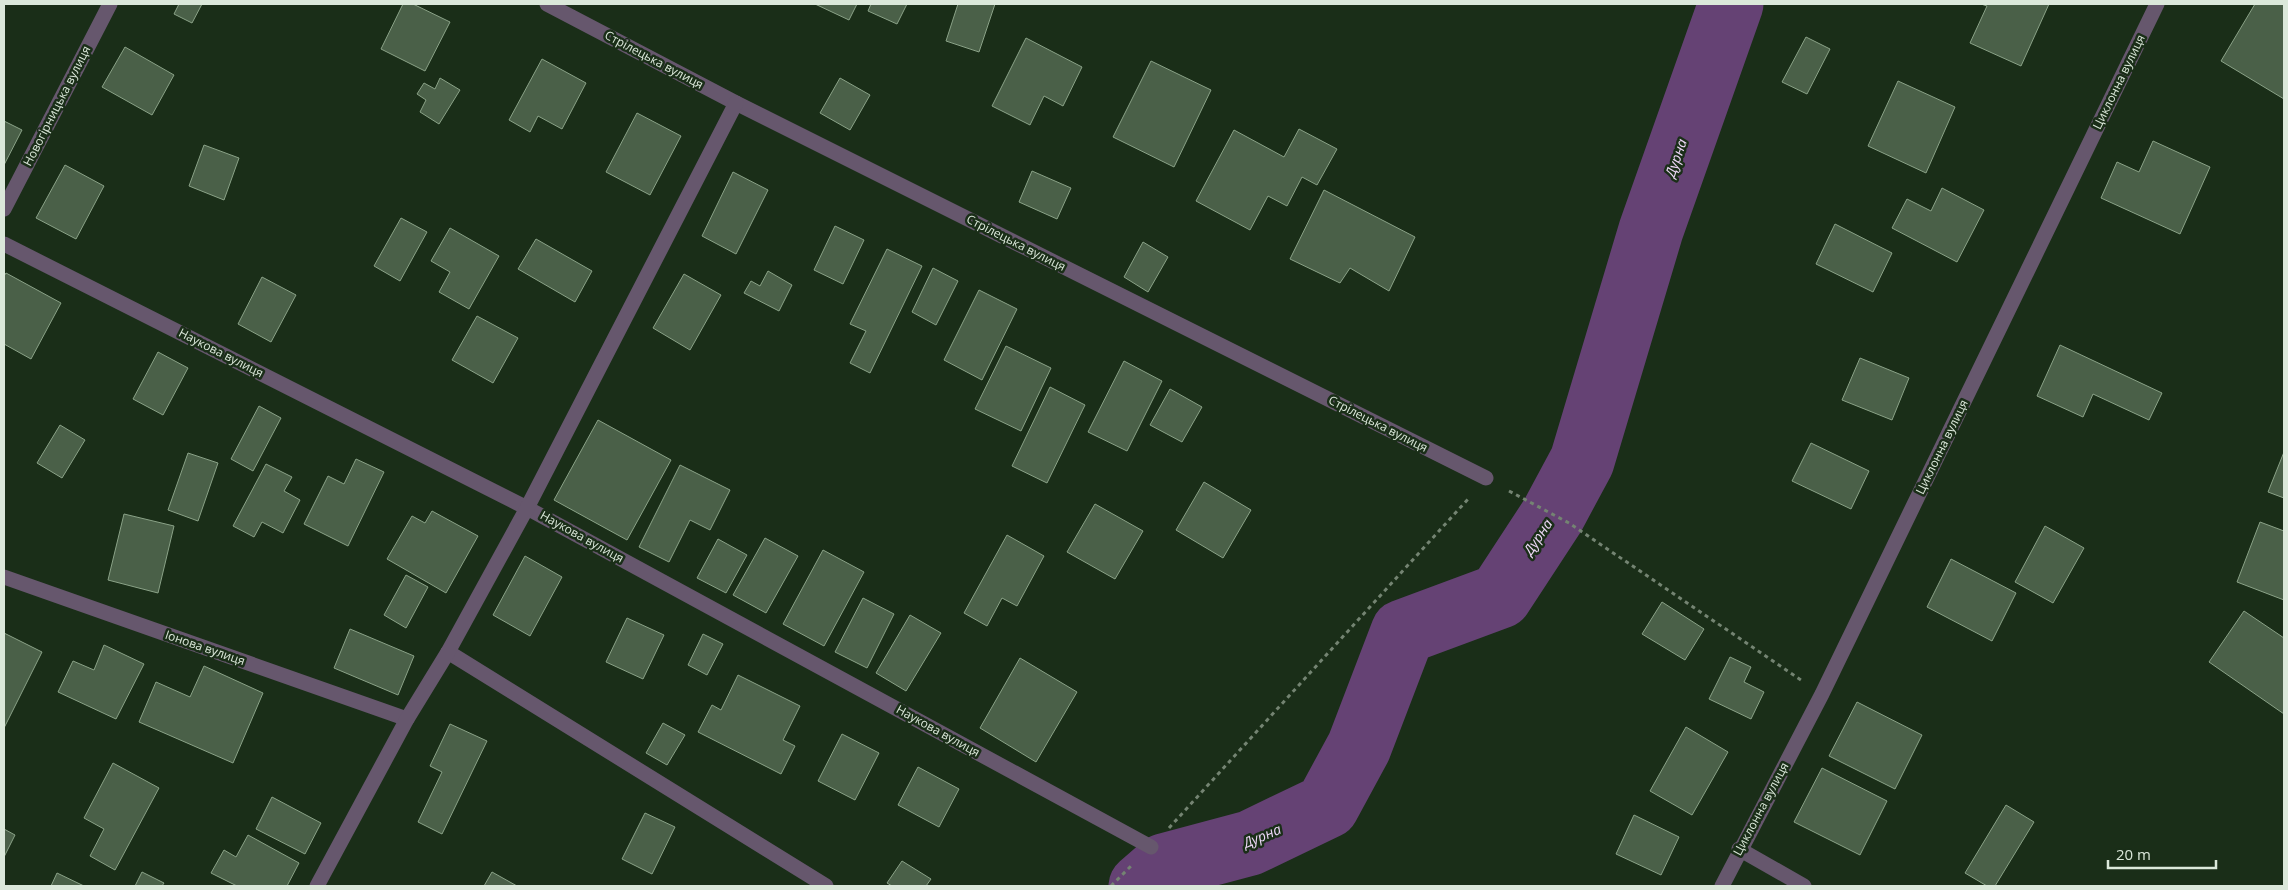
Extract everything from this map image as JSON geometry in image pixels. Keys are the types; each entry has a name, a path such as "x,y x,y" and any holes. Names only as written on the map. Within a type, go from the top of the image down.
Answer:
{"street":[{"name":"Новогірницька вулиця","path":"4,209 110,4"},
{"name":"Стрілецька вулиця","path":"547,4 736,103 1486,478"},
{"name":"Циклонна вулиця","path":"1722,886 1739,850 1822,694 2157,4"},
{"path":"317,886 407,719 448,652 527,508 736,103"},
{"name":"Наукова вулиця","path":"4,244 527,508 1151,847"},
{"name":"Іонова вулиця","path":"4,577 407,719"},
{"path":"448,652 826,886"},
{"path":"1739,850 1804,886"}],"path":[{"path":"1111,886 1151,847 1486,478 1569,524 1822,694"}],"building":[{"path":"179,4 202,4 192,23 174,14"},
{"path":"403,4 413,4 450,22 425,71 381,49"},
{"path":"815,4 857,4 849,20"},
{"path":"871,4 907,4 897,24 868,11"},
{"path":"958,4 995,4 979,52 946,41"},
{"path":"1981,4 2049,4 2021,66 1970,43 1987,6"},
{"path":"2255,4 2284,4 2284,99 2221,61"},
{"path":"1806,37 1830,49 1807,94 1782,82"},
{"path":"1026,38 1082,67 1063,106 1044,96 1030,125 992,106"},
{"path":"125,47 174,75 152,115 102,87"},
{"path":"542,59 586,83 562,129 538,116 530,132 509,120"},
{"path":"1151,61 1211,90 1174,167 1113,137"},
{"path":"440,78 460,90 439,124 420,112 426,100 417,94 424,83 435,89"},
{"path":"840,78 870,95 850,130 820,113"},
{"path":"1898,81 1955,107 1926,173 1868,146"},
{"path":"637,113 681,136 650,195 606,172"},
{"path":"4,121 22,130 4,165"},
{"path":"1299,129 1337,149 1317,185 1302,177 1287,206 1268,196 1250,230 1196,201 1234,130 1284,157"},
{"path":"2153,141 2210,167 2180,234 2101,198 2117,162 2139,172"},
{"path":"204,145 239,158 224,200 189,186"},
{"path":"65,165 104,186 76,239 36,218"},
{"path":"1032,171 1071,188 1057,219 1019,202"},
{"path":"733,172 768,190 736,254 702,236"},
{"path":"1942,188 1984,210 1957,262 1892,228 1907,199 1931,211"},
{"path":"1324,190 1415,237 1389,291 1350,268 1340,283 1290,259"},
{"path":"401,218 427,232 400,281 374,266"},
{"path":"1835,224 1892,253 1873,292 1816,264"},
{"path":"835,226 864,240 843,284 814,270"},
{"path":"450,228 499,256 469,309 439,292 450,272 431,261"},
{"path":"536,239 592,271 575,302 518,269"},
{"path":"1143,242 1168,257 1148,292 1124,277"},
{"path":"887,249 922,266 870,373 850,363 866,331 850,324"},
{"path":"933,268 958,281 936,325 912,312"},
{"path":"768,271 792,285 779,311 744,293 751,281 760,286"},
{"path":"6,273 61,303 31,359 4,344 4,276"},
{"path":"684,274 721,295 690,350 653,328"},
{"path":"262,277 296,295 271,342 238,324"},
{"path":"979,290 1017,309 982,380 944,360"},
{"path":"477,316 518,338 493,383 452,360"},
{"path":"2060,345 2162,393 2149,420 2093,394 2083,417 2037,396"},
{"path":"1006,346 1051,368 1021,431 975,409"},
{"path":"158,352 188,368 163,415 133,399"},
{"path":"1860,358 1909,378 1892,420 1842,400"},
{"path":"1124,361 1162,381 1127,451 1088,432"},
{"path":"1050,387 1085,405 1047,483 1012,466"},
{"path":"1170,389 1202,407 1182,442 1150,425"},
{"path":"259,406 281,418 253,471 231,459"},
{"path":"598,420 671,460 627,540 554,500"},
{"path":"60,425 85,440 62,478 37,463"},
{"path":"1811,443 1869,471 1851,509 1792,481"},
{"path":"2284,452 2284,498 2268,492"},
{"path":"188,453 218,463 198,521 168,510"},
{"path":"356,459 384,472 348,546 304,524 328,476 344,484"},
{"path":"266,464 292,477 284,491 300,500 283,533 262,522 254,537 233,526"},
{"path":"680,465 730,490 710,530 690,520 669,562 639,547"},
{"path":"1204,482 1251,510 1223,558 1176,530"},
{"path":"1095,504 1143,531 1115,579 1067,552"},
{"path":"432,511 478,536 446,593 387,559 412,516 425,523"},
{"path":"124,514 174,526 158,593 108,580"},
{"path":"2260,522 2284,531 2284,600 2237,582"},
{"path":"2045,526 2084,548 2053,603 2015,582"},
{"path":"1007,535 1044,556 1017,606 1002,598 987,626 964,613"},
{"path":"765,538 798,556 766,613 733,595"},
{"path":"718,539 747,555 726,593 697,578"},
{"path":"823,550 864,572 824,646 783,624"},
{"path":"525,556 562,577 530,636 493,615"},
{"path":"1951,559 2016,593 1992,641 1927,607"},
{"path":"406,575 428,587 406,628 384,615"},
{"path":"863,598 894,614 867,668 835,652"},
{"path":"1662,602 1704,629 1685,660 1642,634"},
{"path":"2244,611 2284,638 2284,714 2209,662"},
{"path":"910,615 941,633 906,691 876,673"},
{"path":"627,618 664,635 643,679 606,662"},
{"path":"350,629 414,656 398,695 334,668"},
{"path":"4,633 42,652 4,728"},
{"path":"703,634 723,644 707,675 688,665"},
{"path":"104,645 144,664 116,719 58,692 73,661 94,670"},
{"path":"1730,657 1751,667 1744,682 1764,692 1751,719 1709,699"},
{"path":"1020,658 1077,692 1036,762 980,728"},
{"path":"204,666 263,693 233,763 139,722 156,682 190,697"},
{"path":"738,675 800,706 783,740 795,746 781,774 698,732 712,705 721,710"},
{"path":"1857,702 1922,735 1895,789 1829,756"},
{"path":"663,723 685,735 667,765 646,753"},
{"path":"450,724 487,741 442,834 418,822 442,772 430,766"},
{"path":"1686,727 1728,752 1692,815 1650,791"},
{"path":"842,734 879,753 855,800 818,781"},
{"path":"113,763 159,788 115,870 90,856 104,829 84,818"},
{"path":"918,767 959,789 939,827 898,805"},
{"path":"1822,768 1887,801 1860,855 1794,822"},
{"path":"272,797 321,823 305,854 256,829"},
{"path":"2006,805 2034,822 1995,886 1987,886 1965,873"},
{"path":"645,813 675,827 652,874 622,859"},
{"path":"1634,815 1679,837 1661,875 1616,854"},
{"path":"4,829 15,835 4,857"},
{"path":"248,835 299,863 287,886 237,886 211,873 224,850 236,857"},
{"path":"902,861 931,879 926,886 892,886 887,883"},
{"path":"142,872 164,883 162,886 135,886"},
{"path":"492,872 517,886 484,886"},
{"path":"57,873 84,886 51,886"}],"waterway":[{"name":"Дурна","path":"1141,886 1164,866 1250,843 1327,806 1359,747 1403,632 1500,596 1553,515 1582,461 1651,230 1731,4"}]}
